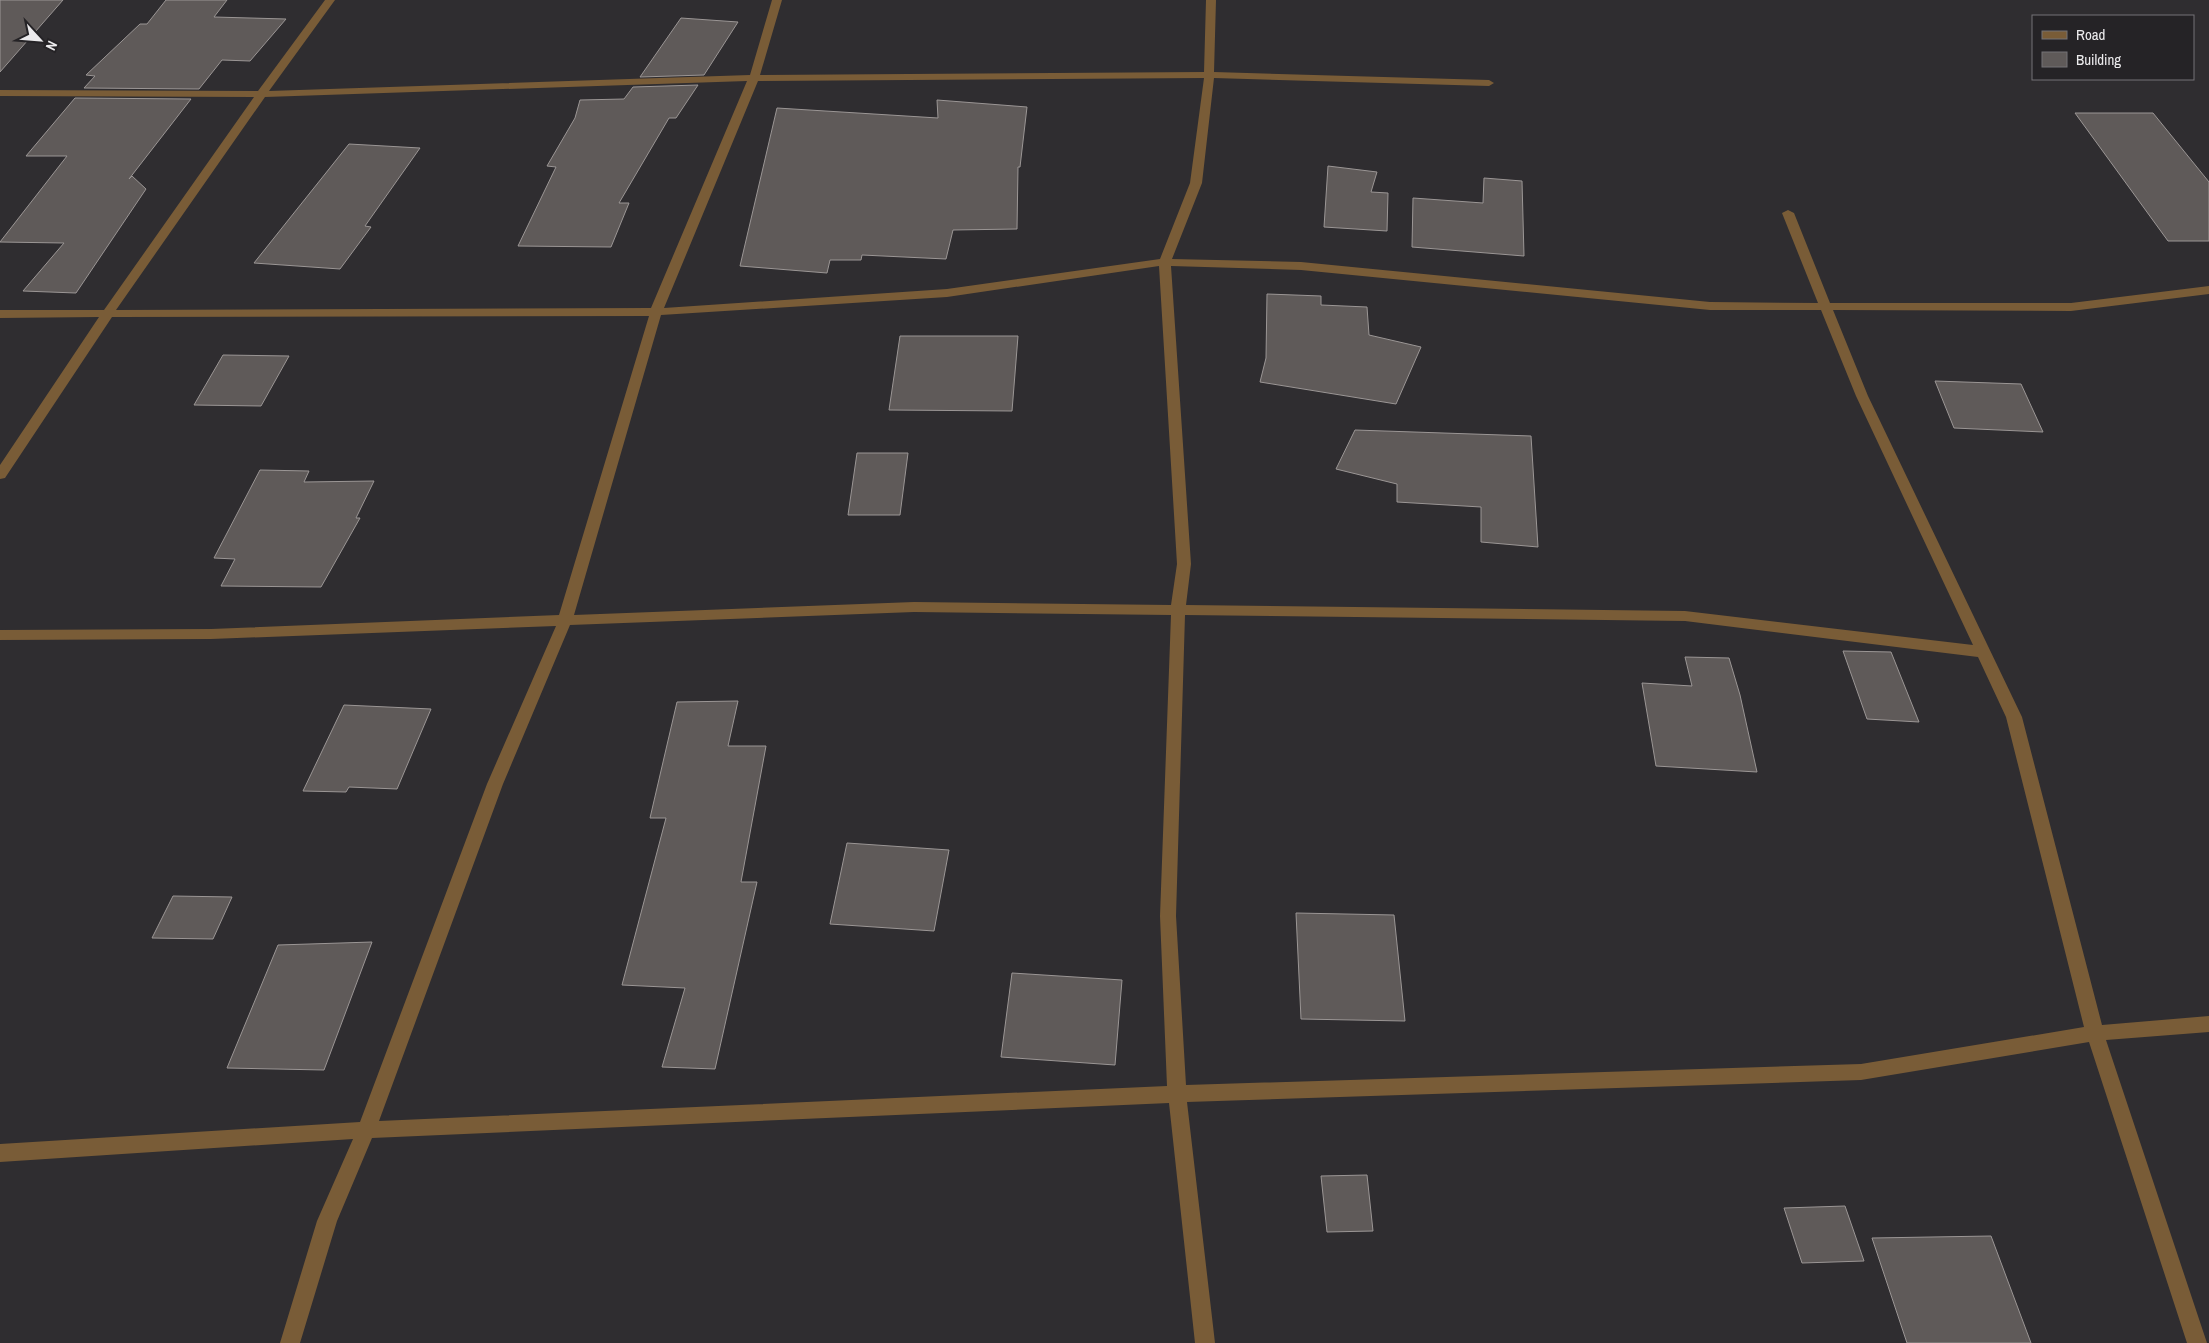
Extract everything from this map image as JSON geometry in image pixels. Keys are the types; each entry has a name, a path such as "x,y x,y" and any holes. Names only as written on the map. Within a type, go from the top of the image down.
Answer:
{"street":[{"path":"0,475 107,313 260,94 330,0"},
{"path":"290,1343 327,1221 366,1130 495,784 565,621 656,312 754,78 777,0"},
{"path":"1205,1343 1177,1094 1168,916 1178,610 1184,564 1165,262 1196,183 1209,75 1211,0"},
{"path":"0,93 260,94 754,78 1209,75 1489,83"},
{"path":"1788,213 1862,396 2014,718 2095,1034 2197,1343"},
{"path":"0,314 656,312 948,293 1165,262 1301,266 1710,306 1826,308 2071,307 2209,290"},
{"path":"0,635 211,634 914,607 1685,616 1983,652"},
{"path":"0,1153 366,1130 1177,1094 1861,1072 2095,1034 2209,1024"}],"building":[{"path":"0,0 63,0 0,72"},
{"path":"166,0 227,0 214,17 286,19 250,61 222,60 199,89 84,88 95,76 86,75 140,24 147,24"},
{"path":"681,18 738,22 704,75 640,77"},
{"path":"698,85 676,118 669,118 619,203 629,203 611,247 518,246 556,167 547,166 575,118 580,100 624,99 633,87"},
{"path":"75,98 191,99 129,179 132,176 146,189 76,293 23,291 64,243 0,242 67,156 26,156"},
{"path":"937,100 1027,107 1020,167 1018,167 1017,229 953,230 946,259 862,255 861,260 830,260 827,273 740,266 777,108 938,118"},
{"path":"2075,113 2153,113 2209,182 2209,241 2168,241"},
{"path":"349,144 420,148 365,226 371,227 340,269 254,263"},
{"path":"1328,166 1377,172 1371,192 1388,193 1387,231 1324,227"},
{"path":"1484,178 1522,181 1524,256 1412,247 1413,198 1483,203"},
{"path":"1267,294 1321,296 1321,305 1367,307 1369,335 1421,347 1396,404 1260,382 1266,358"},
{"path":"900,336 1018,336 1012,411 889,410"},
{"path":"223,355 289,356 261,406 194,405"},
{"path":"1935,381 2021,384 2043,432 1954,428"},
{"path":"1355,430 1531,436 1538,547 1481,542 1481,507 1397,502 1397,484 1336,469"},
{"path":"857,453 908,453 900,515 848,515"},
{"path":"260,470 309,471 304,482 374,481 356,518 360,518 321,587 221,586 235,559 214,558"},
{"path":"1843,651 1891,652 1919,722 1867,719"},
{"path":"1685,657 1729,658 1740,695 1757,772 1656,766 1642,683 1692,686"},
{"path":"738,701 728,746 766,746 741,882 757,882 715,1069 662,1067 685,988 622,985 666,818 650,818 677,702"},
{"path":"344,705 431,709 397,789 349,787 346,792 303,791"},
{"path":"847,843 949,850 934,931 830,924"},
{"path":"173,896 232,897 213,939 152,938"},
{"path":"1296,913 1394,915 1405,1021 1301,1019"},
{"path":"372,942 324,1070 227,1068 278,945"},
{"path":"1012,973 1122,980 1115,1065 1001,1057"},
{"path":"1367,1175 1373,1231 1327,1232 1321,1176"},
{"path":"1845,1206 1864,1261 1802,1263 1784,1208"},
{"path":"1991,1236 2031,1343 1907,1343 1872,1238"}]}
